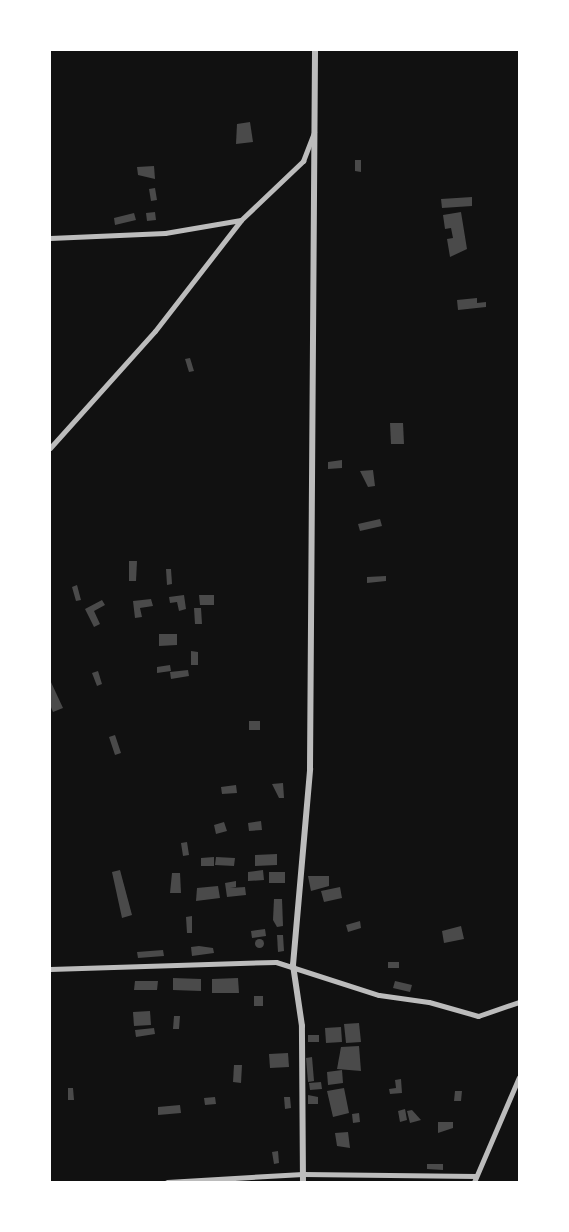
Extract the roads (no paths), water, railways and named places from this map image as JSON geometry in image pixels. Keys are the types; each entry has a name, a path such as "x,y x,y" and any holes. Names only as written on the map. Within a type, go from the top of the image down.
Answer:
{"street":[{"path":"303,1182 302,1026 293,965 310,769 315,50"},
{"path":"50,448 155,331 241,220 302,161 315,130"},
{"path":"50,238 165,233 241,220"},
{"path":"50,969 293,965 379,994 429,1002 478,1016 519,1002"},
{"path":"167,1182 303,1174 475,1179 519,1077"}]}
